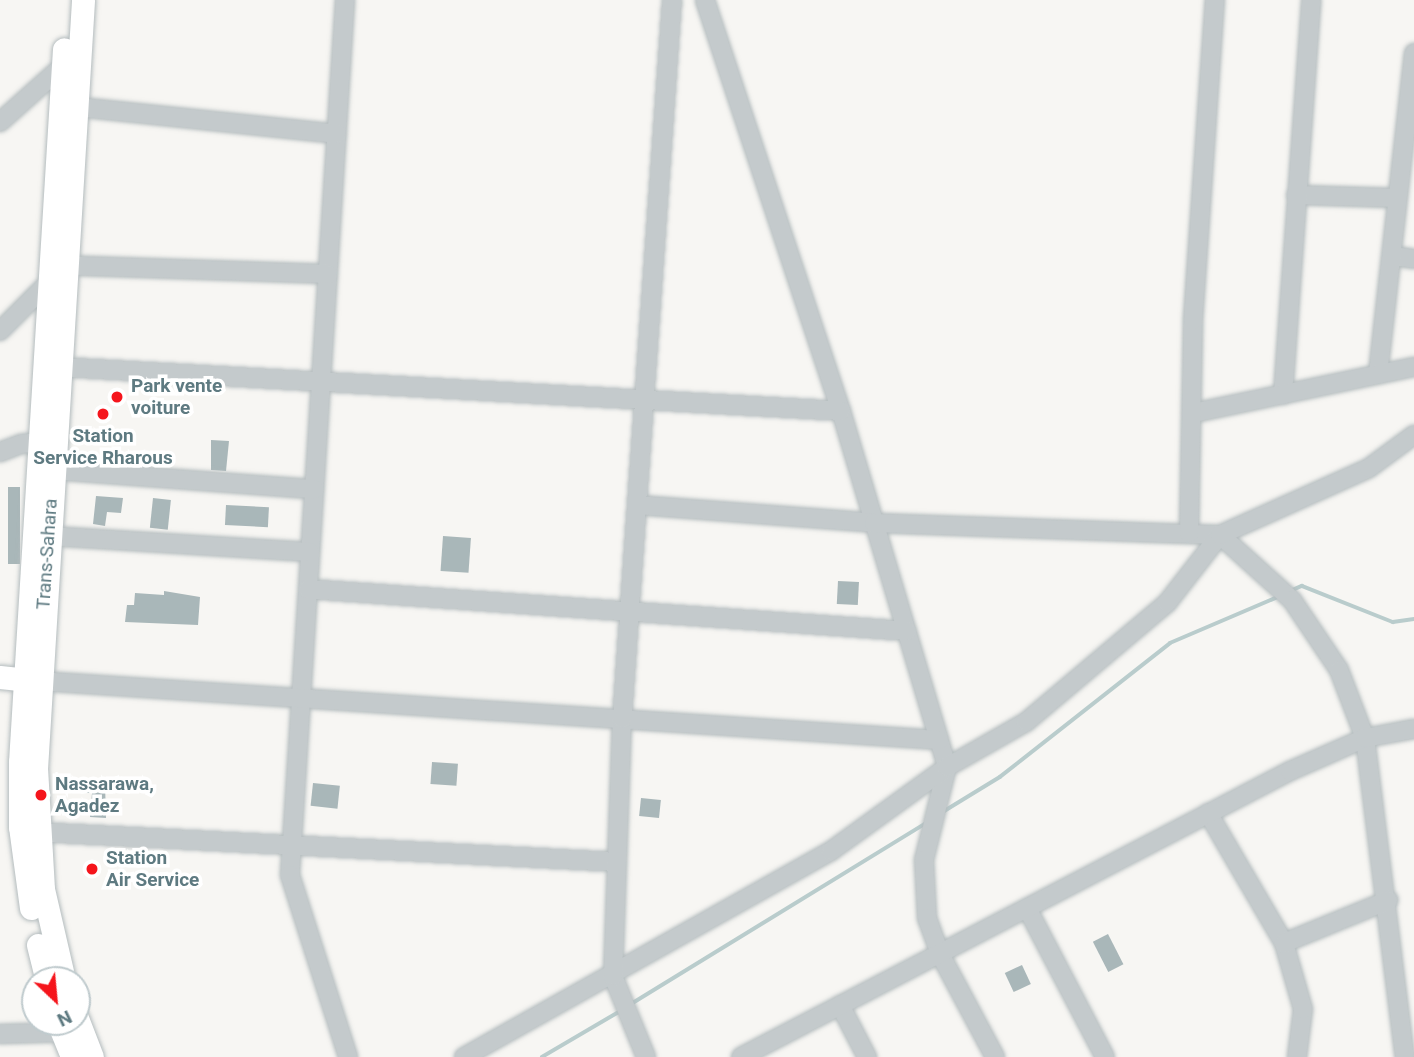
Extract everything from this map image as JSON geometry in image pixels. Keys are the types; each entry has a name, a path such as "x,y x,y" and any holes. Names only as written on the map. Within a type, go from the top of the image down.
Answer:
{"main road":[{"name":"Trans-Sahara","path":"61,966 43,889 37,832 31,681 49,536 53,470 47,440 60,367 54,271 77,107 70,59 67,0"},
{"name":"Trans-Sahara","path":"44,966 22,861 47,440 54,271 70,59 83,0"},
{"path":"0,677 31,681"},
{"path":"71,1036 72,1057"},
{"path":"77,1036 92,1057"}],"street":[{"path":"345,0 290,875 348,1057"},
{"path":"646,1057 637,1025 613,976 622,719 672,0"},
{"path":"705,0 841,411 947,767 924,860 928,918 940,954 995,1057"},
{"path":"1189,533 1187,482 1193,412 1193,320 1215,0"},
{"path":"1283,395 1311,0"},
{"path":"1378,374 1394,256 1397,198 1407,174 1414,53"},
{"path":"0,122 70,59"},
{"path":"77,107 337,134"},
{"path":"1296,195 1397,198"},
{"path":"1394,256 1414,259"},
{"path":"0,331 54,271 328,274"},
{"path":"60,367 841,411"},
{"path":"1193,412 1414,367"},
{"path":"464,1057 613,976 831,851 947,767 1026,722 1167,603 1220,535 1369,468 1414,435"},
{"path":"0,452 47,440"},
{"path":"53,470 314,489"},
{"path":"637,505 874,523 1220,535 1292,600 1339,670 1365,738 1389,900 1405,1057"},
{"path":"49,536 310,552"},
{"path":"308,589 907,631"},
{"path":"31,681 939,740"},
{"path":"745,1056 1209,813 1365,738 1414,729"},
{"path":"1209,813 1284,943 1304,1010 1297,1057"},
{"path":"37,832 617,862"},
{"path":"1284,943 1389,900"},
{"path":"1027,908 1105,1057"},
{"path":"840,1005 867,1057"},
{"path":"0,1034 21,1032"}],"building":[{"path":"211,440 229,441 226,471 211,470"},
{"path":"8,487 20,487 20,564 8,564"},
{"path":"96,496 123,498 121,513 107,512 105,526 93,524"},
{"path":"153,498 171,500 168,530 150,528"},
{"path":"226,505 269,507 268,527 225,525"},
{"path":"443,536 471,538 468,573 441,571"},
{"path":"838,581 859,582 858,605 837,604"},
{"path":"164,591 200,597 198,625 125,622 127,605 134,605 135,593 164,595"},
{"path":"432,762 458,764 456,786 430,784"},
{"path":"84,782 105,783 106,818 90,817 92,793 83,793"},
{"path":"313,783 340,786 337,809 311,806"},
{"path":"641,798 661,800 659,818 639,816"},
{"path":"1108,934 1123,964 1108,972 1093,942"},
{"path":"1022,965 1031,984 1014,992 1005,973"}],"waterway":[{"path":"1290,591 1302,586 1393,622 1414,619"},
{"path":"941,813 1000,777 1170,643 1280,596"},
{"path":"631,1004 926,823"},
{"path":"542,1057 622,1010"}],"place":[{"name":"Park vente voiture","path":"117,397"},
{"name":"Station Service Rharous","path":"103,414"},
{"name":"Nassarawa, Agadez","path":"41,795"},
{"name":"Station Air Service","path":"92,869"}]}
